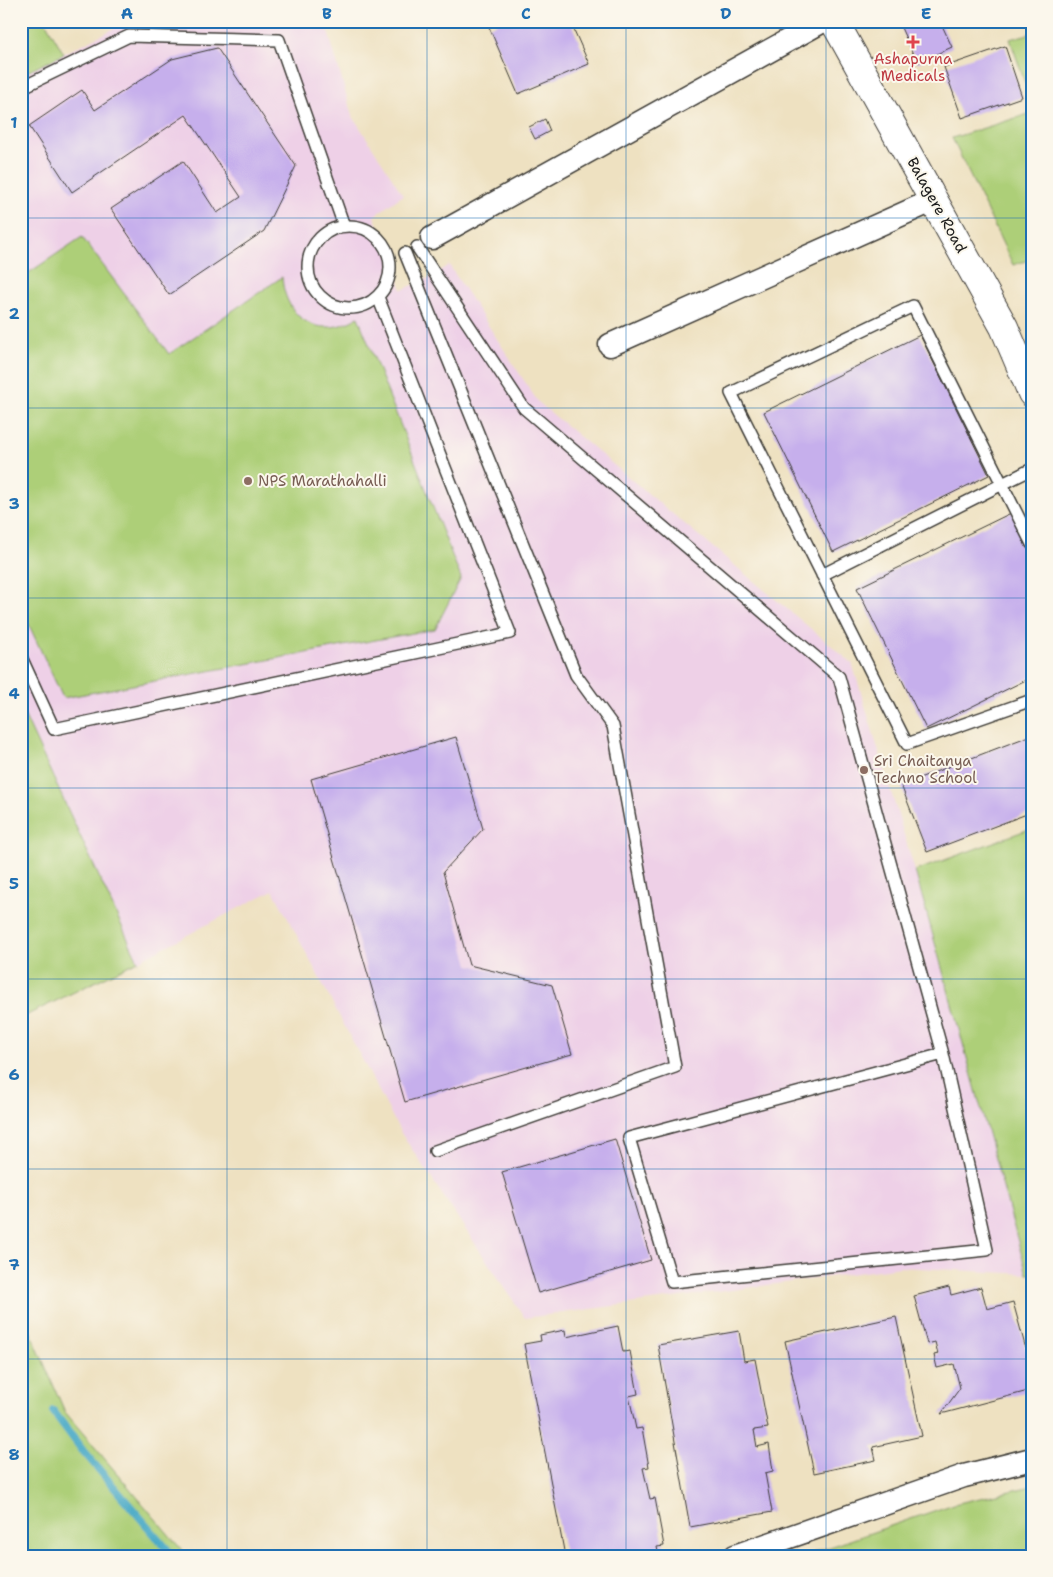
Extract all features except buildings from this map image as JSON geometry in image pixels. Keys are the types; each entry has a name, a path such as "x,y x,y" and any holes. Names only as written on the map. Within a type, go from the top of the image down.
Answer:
{"street":[{"path":"424,242 823,21"},
{"name":"Balagere Road","path":"834,21 1004,327 1032,393"},
{"path":"610,345 934,200"},
{"path":"736,1556 964,1476 1032,1459"}],"lane":[{"path":"21,88 129,36 278,40 344,226"},
{"path":"344,226 359,228 373,234 383,244 390,261 390,272 386,285 378,297 367,305 353,309 339,307 321,296 310,278 308,264 312,251 319,240 330,231 344,226"},
{"path":"390,261 424,242 524,408 839,677 944,1054 987,1250 672,1282 629,1138 944,1054"},
{"path":"405,253 576,675 613,726 675,1067 434,1151"},
{"path":"21,657 54,729 510,634 378,297"},
{"path":"1032,544 913,306 731,393 908,744 1032,700"},
{"path":"822,575 1032,469"}],"shaded area":[{"path":"129,21 325,21 352,115 403,195 374,216 402,290 429,278 449,265 538,402 852,663 915,871 1027,1274 901,1267 525,1318 401,1133 273,890 138,961 21,708 21,75"}],"green space":[{"path":"21,21 45,21 64,54 21,75"},
{"path":"1032,33 1032,103 1010,39"},
{"path":"1032,113 1032,259 1013,265 952,138"},
{"path":"82,237 169,354 282,277 290,305 307,322 318,326 331,327 344,324 358,317 461,578 435,629 63,698 21,608 21,278"},
{"path":"21,708 138,961 21,1018"},
{"path":"1032,828 1032,1274 1027,1274 915,871"},
{"path":"21,1310 65,1412 187,1556 21,1556"},
{"path":"1032,1486 1032,1556 804,1556 954,1504"}],"waterway":[{"path":"53,1411 83,1451 173,1556"}],"place":[{"name":"Ashapurna Medicals","path":"913,42"},
{"name":"NPS Marathahalli","path":"248,481"},
{"name":"Sri Chaitanya Techno School","path":"864,770"}]}
